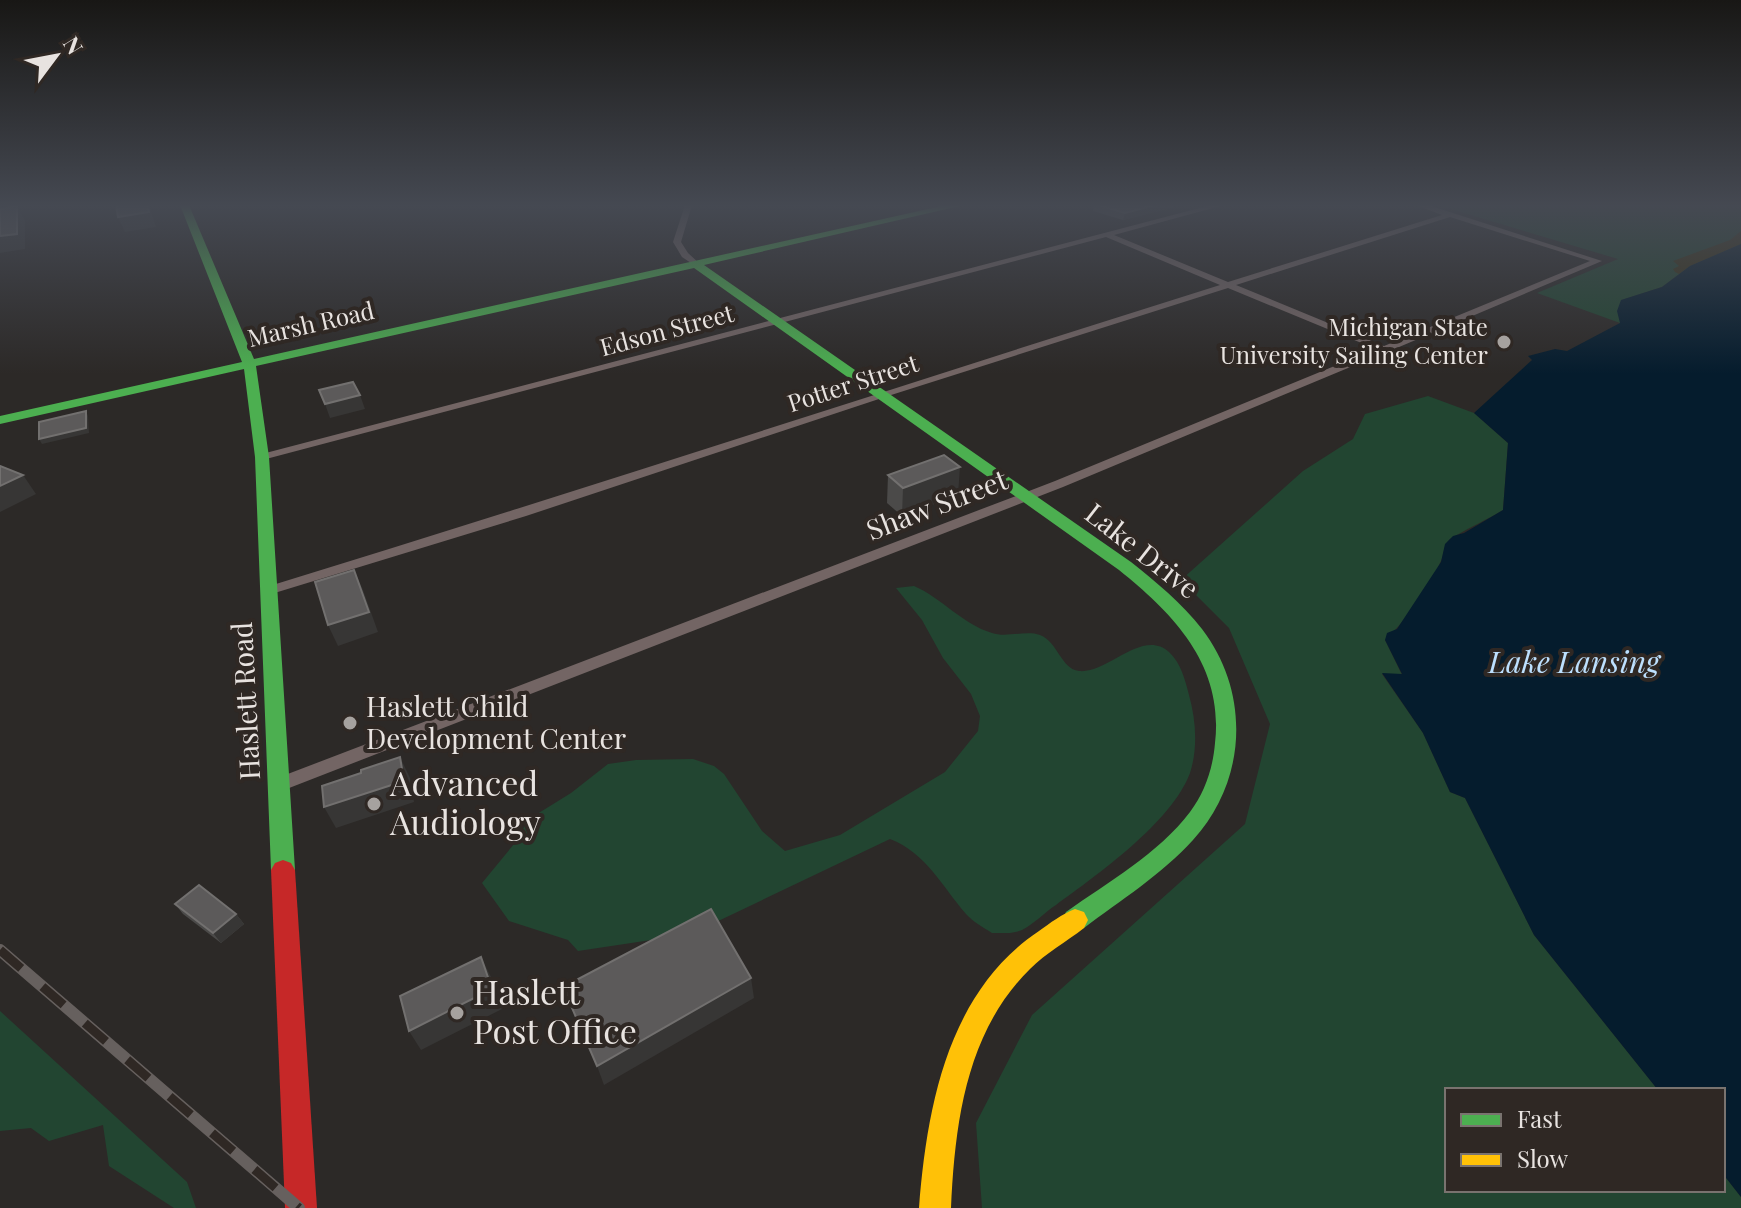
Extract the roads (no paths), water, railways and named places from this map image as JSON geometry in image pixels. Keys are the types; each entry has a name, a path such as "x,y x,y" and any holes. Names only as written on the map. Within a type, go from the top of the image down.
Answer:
{"street":[{"name":"Haslett Road","path":"207,261 249,364 262,457 301,1208"},
{"name":"Lake Drive","path":"693,261 884,394 1152,589 1191,627 1204,645 1222,684 1227,704 1227,748 1213,793 1182,835 1019,962 992,994 967,1035 944,1100 936,1152 935,1208"},
{"name":"Marsh Road","path":"0,420 713,261"},
{"name":"Edson Street","path":"262,457 1008,261"},
{"path":"1171,261 1388,351"},
{"name":"Potter Street","path":"268,591 537,508 1303,261"},
{"name":"Shaw Street","path":"278,785 1025,497 1388,351 1597,261"}],"water":[{"name":"Lake Lansing","path":"1701,261 1741,261 1741,1197 1725,1177 1725,1088 1656,1088 1534,935 1465,798 1450,792 1423,733 1382,673 1402,674 1385,640 1387,633 1397,629 1441,562 1445,544 1453,536 1464,533 1503,510 1508,443 1474,413 1532,360 1528,356 1555,349 1567,351 1620,323 1617,311 1621,300 1662,287"}],"railway":[{"path":"0,950 299,1208"}],"place":[{"name":"Michigan State University Sailing Center","path":"1504,342"},
{"name":"Haslett Child Development Center","path":"350,723"},
{"name":"Advanced Audiology","path":"374,804"},
{"name":"Haslett Post Office","path":"457,1013"}]}
